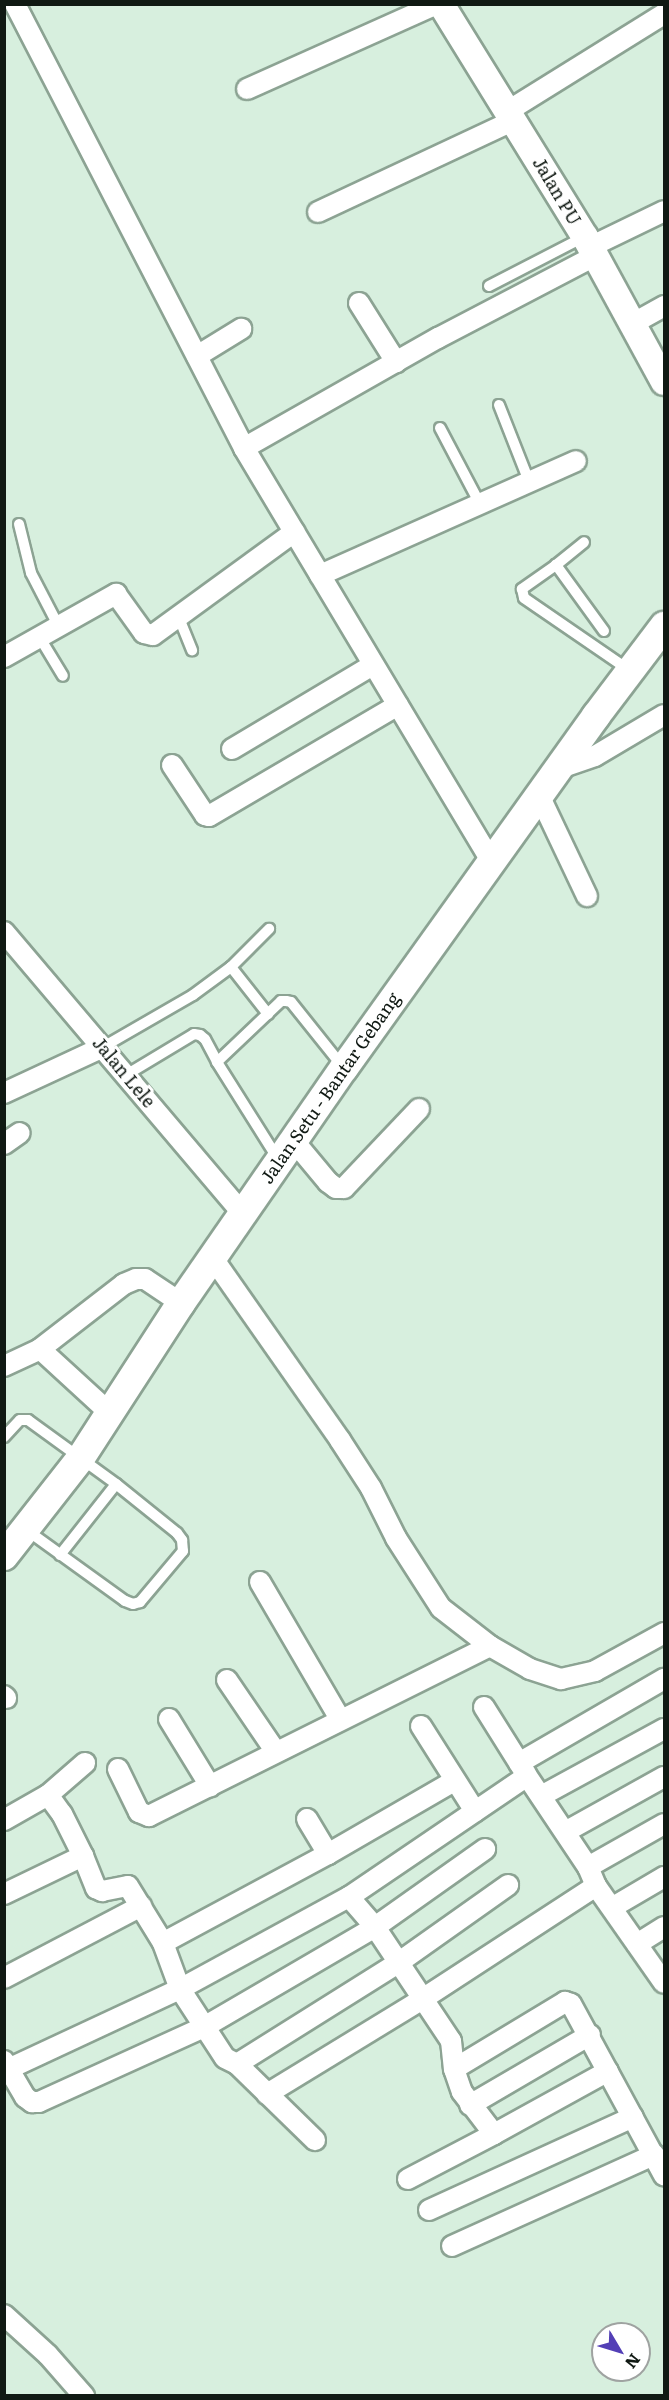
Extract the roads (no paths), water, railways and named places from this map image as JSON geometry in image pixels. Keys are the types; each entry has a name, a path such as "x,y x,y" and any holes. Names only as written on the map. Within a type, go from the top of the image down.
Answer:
{"main road":[{"name":"Jalan Setu - Bantar Gebang","path":"4,1556 80,1459 181,1303 286,1150 539,795 664,626"}],"street":[{"path":"15,4 244,448 492,862"},
{"path":"246,89 439,4"},
{"name":"Jalan PU","path":"439,4 511,116 590,247 664,382"},
{"path":"318,212 511,116 664,14"},
{"path":"244,448 396,362 590,247 664,211"},
{"path":"359,303 396,362"},
{"path":"632,324 664,306"},
{"path":"197,356 241,329"},
{"path":"320,575 576,460"},
{"path":"4,657 116,594 144,633 153,636 294,532"},
{"path":"232,749 373,665"},
{"path":"172,765 205,814 209,816 398,705"},
{"path":"560,768 595,756 664,715"},
{"path":"539,795 586,896"},
{"name":"Jalan Lele","path":"4,932 242,1213"},
{"path":"4,1093 103,1047"},
{"path":"286,1150 336,1188 344,1188 419,1109"},
{"path":"212,1257 340,1440 371,1488 396,1538 441,1608 490,1646 530,1669 561,1679 595,1671 664,1633"},
{"path":"4,1366 40,1349 124,1284 136,1279 145,1279 181,1303"},
{"path":"40,1349 111,1414"},
{"path":"260,1582 340,1719"},
{"path":"118,1769 143,1816 149,1816 490,1646"},
{"path":"485,1849 375,1927 204,2027 39,2102 32,2102 25,2097 6,2067 180,1989 349,1897 475,1811 523,1769 664,1679"},
{"path":"227,1680 276,1752"},
{"path":"484,1707 588,1867 596,1886 613,1907 664,1983"},
{"path":"169,1719 210,1786"},
{"path":"421,1726 475,1811"},
{"path":"541,1796 664,1729"},
{"path":"4,1820 48,1795 85,1763"},
{"path":"565,1832 664,1777"},
{"path":"163,1943 328,1854 454,1781"},
{"path":"48,1795 62,1815 98,1890 128,1886 163,1943 180,1989 225,2058 237,2064 315,2140"},
{"path":"307,1819 328,1854"},
{"path":"588,1867 664,1824"},
{"path":"4,1894 83,1856"},
{"path":"613,1907 664,1876"},
{"path":"237,2064 398,1963 508,1885"},
{"path":"267,2094 421,2000 596,1886"},
{"path":"349,1897 375,1927 421,2000 451,2042 454,2069 470,2105 494,2134"},
{"path":"4,1978 141,1906"},
{"path":"637,1944 664,1927"},
{"path":"452,2246 661,2166 575,2009 565,2002 454,2069"},
{"path":"470,2105 590,2035"},
{"path":"408,2179 608,2071"},
{"path":"429,2210 633,2117"},
{"path":"4,2315 48,2355 84,2396"}],"lane":[{"path":"489,286 590,247"},
{"path":"499,405 529,481"},
{"path":"440,428 479,502"},
{"path":"19,524 31,573 59,627"},
{"path":"584,543 522,589 521,594 630,671"},
{"path":"556,565 604,631"},
{"path":"179,618 192,650"},
{"path":"40,638 63,676"},
{"path":"103,1047 193,995 231,967 269,929"},
{"path":"231,967 268,1014"},
{"path":"217,1062 281,1001 291,1002 344,1068"},
{"path":"126,1075 194,1034 200,1035 205,1039 217,1062 286,1150"},
{"path":"4,1437 20,1420 28,1420 116,1484 177,1533 182,1540 183,1551 140,1602 133,1604 124,1601 24,1529"},
{"path":"60,1555 116,1484"}]}
